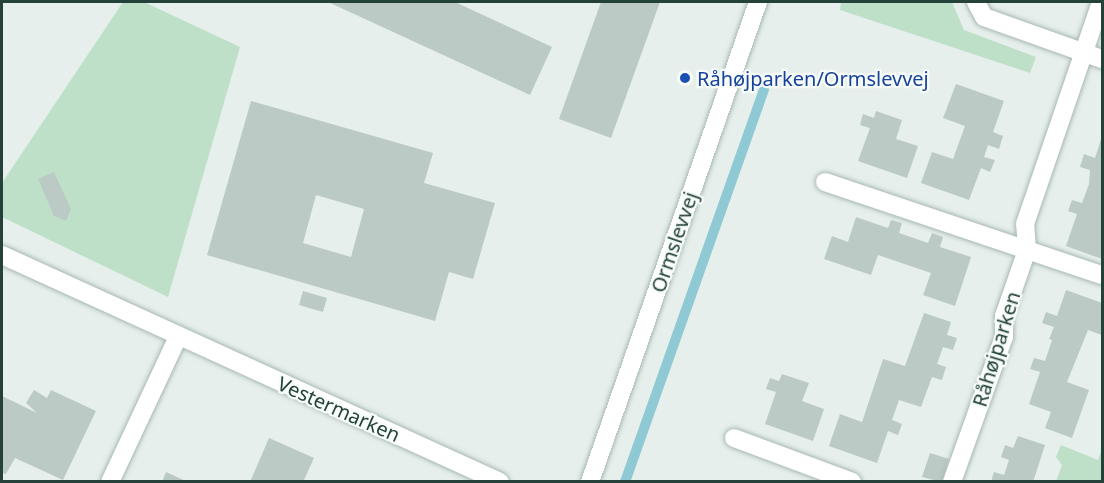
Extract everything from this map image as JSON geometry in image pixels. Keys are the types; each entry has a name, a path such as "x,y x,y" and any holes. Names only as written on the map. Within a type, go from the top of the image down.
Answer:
{"street":[{"name":"Ormslevvej","path":"590,482 758,2"},
{"path":"976,2 984,17 1102,59"},
{"name":"Råhøjparken","path":"952,482 1004,337 1004,316 1027,250 1025,224 1101,2"},
{"path":"825,182 1102,275"},
{"name":"Vestermarken","path":"2,255 501,482"},
{"path":"110,482 178,337"},
{"path":"734,438 852,482"}],"green space":[{"path":"123,2 144,2 240,47 168,297 2,217 2,183"},
{"path":"841,2 952,2 964,30 1036,57 1030,73 840,10"},
{"path":"1061,445 1098,460 1102,448 1102,481 1056,481 1062,465 1056,457"}],"building":[{"path":"328,2 455,2 552,47 530,95"},
{"path":"601,2 660,2 611,138 559,119"},
{"path":"956,84 1004,101 993,132 1003,136 999,149 988,145 984,157 995,160 990,172 981,168 969,200 921,183 932,152 953,159 965,126 943,118"},
{"path":"251,101 433,153 424,183 495,203 473,279 449,272 435,321 207,255","holes":["316,195 364,209 351,257 303,243"]},
{"path":"876,111 902,120 896,139 918,146 907,178 858,161 870,128 860,125 863,114 874,118"},
{"path":"1102,136 1102,259 1066,246 1077,214 1068,211 1072,200 1082,203 1089,184 1090,170 1080,167 1084,154 1095,158"},
{"path":"54,172 71,209 66,221 54,216 38,179"},
{"path":"856,217 888,228 891,220 902,223 899,233 928,243 932,233 943,237 940,247 971,257 955,306 923,295 931,273 878,255 871,275 824,259 832,236 848,242"},
{"path":"1066,290 1102,303 1102,335 1088,330 1067,382 1089,390 1072,438 1045,428 1051,412 1029,404 1040,372 1030,369 1034,358 1045,361 1052,340 1049,339 1054,327 1042,323 1046,312 1057,316"},
{"path":"303,291 327,298 323,312 299,305"},
{"path":"924,313 951,322 947,335 957,338 953,350 943,347 937,364 946,367 942,380 932,377 921,407 899,400 892,420 902,424 898,435 888,431 877,463 829,446 840,414 862,422 883,359 905,366"},
{"path":"782,374 809,383 802,401 824,409 813,441 765,424 776,392 766,389 770,378 779,381"},
{"path":"34,390 47,398 51,390 96,411 63,480 15,458 6,474 2,473 2,396 37,413 26,403"},
{"path":"1018,436 1045,445 1033,482 991,482 994,472 1004,475 1009,460 1001,457 1005,445 1013,448"},
{"path":"269,438 314,458 303,482 250,482"},
{"path":"930,453 949,459 942,482 922,477"},
{"path":"166,472 188,482 162,482"}],"waterway":[{"path":"625,482 764,90"}],"place":[{"name":"Råhøjparken/Ormslevvej","path":"685,78"}]}
